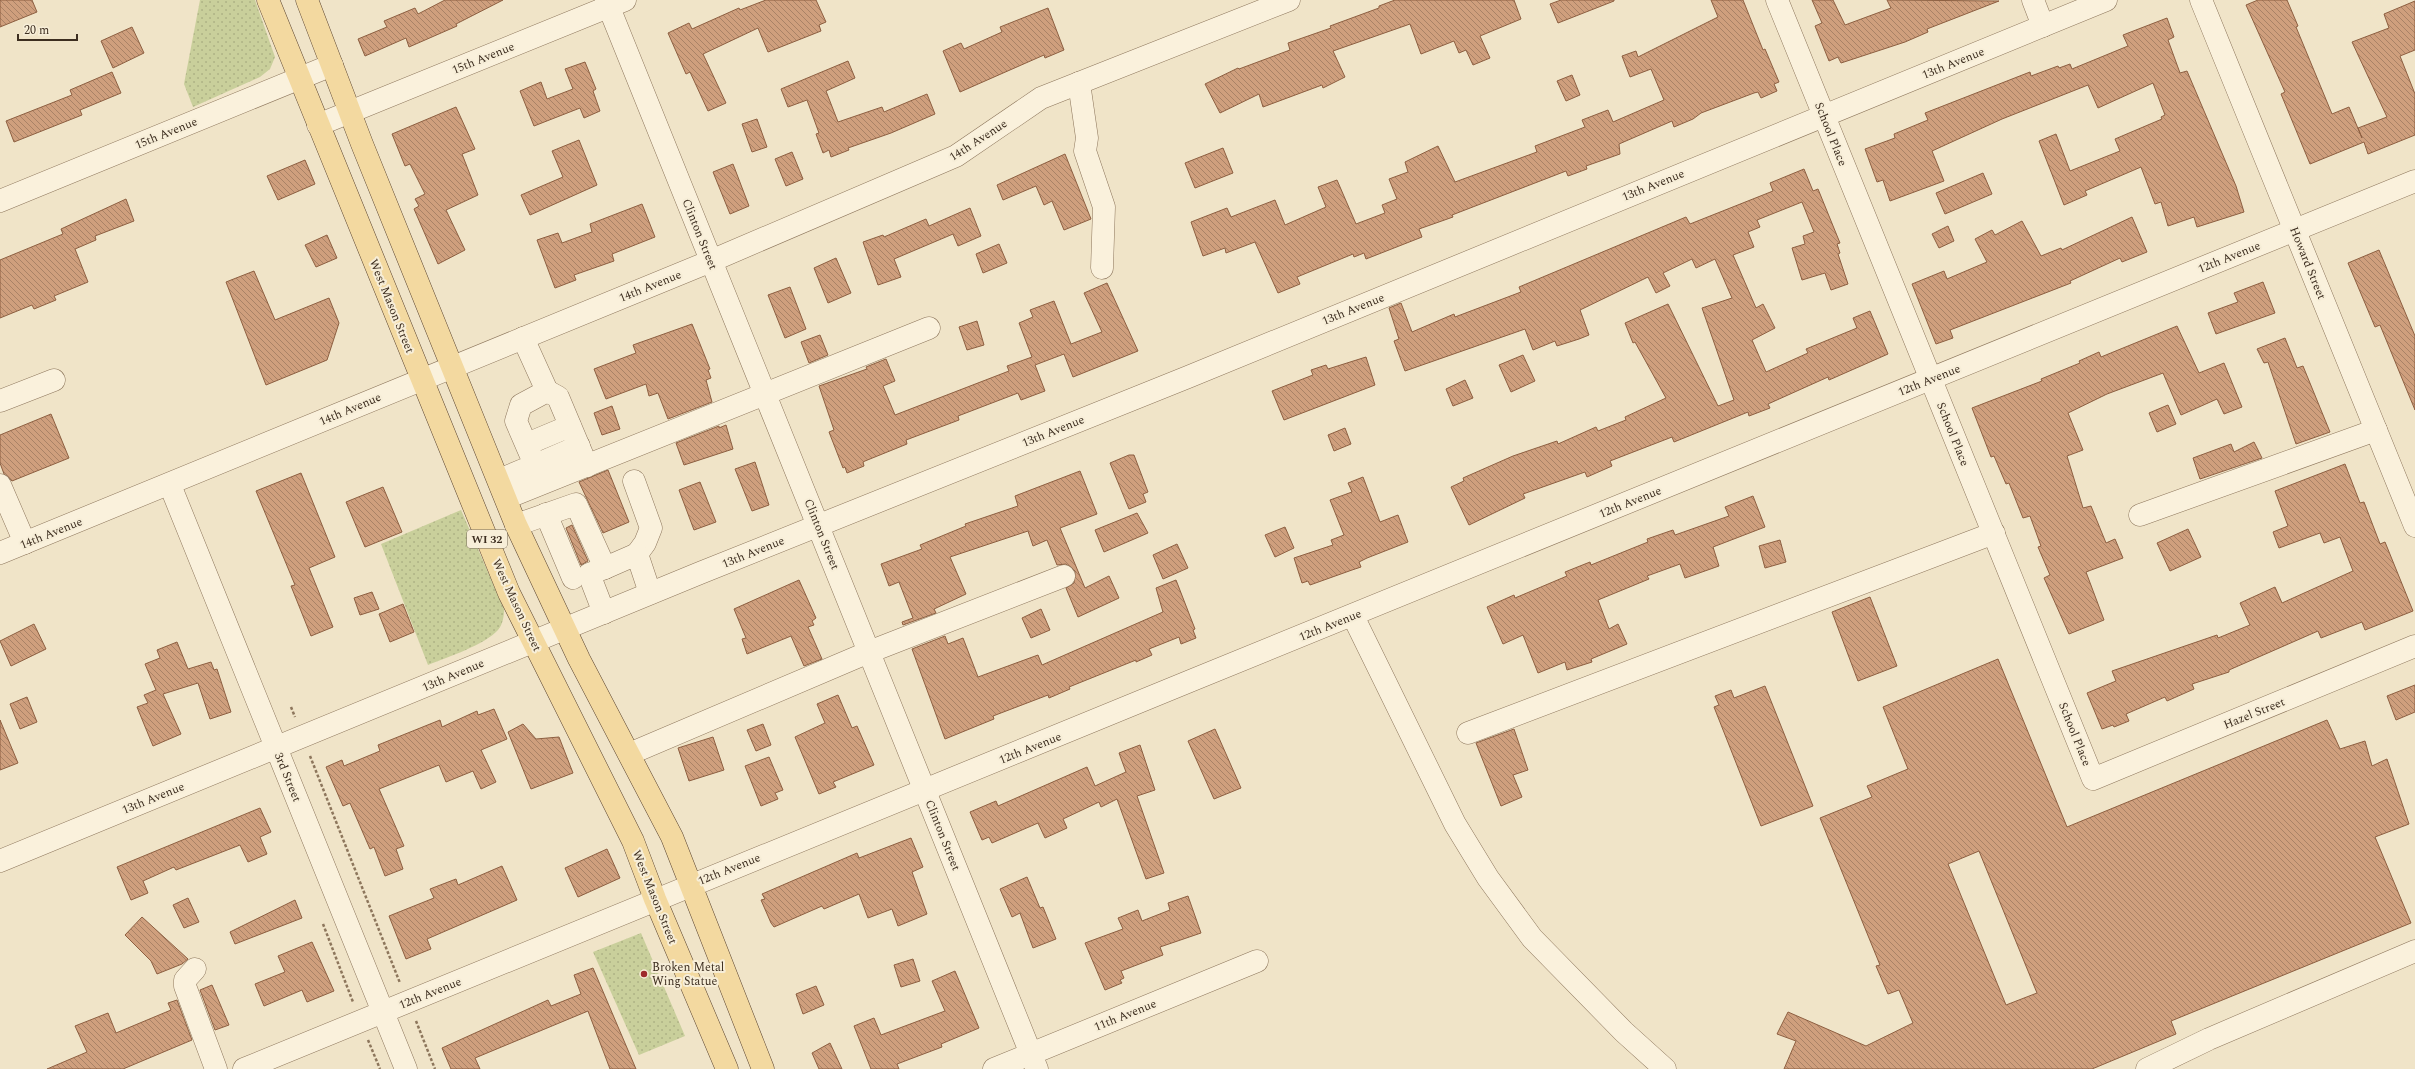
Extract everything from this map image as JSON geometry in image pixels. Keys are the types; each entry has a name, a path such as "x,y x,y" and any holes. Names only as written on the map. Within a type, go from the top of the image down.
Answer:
{"main road":[{"name":"West Mason Street","path":"268,0 509,593 633,841 655,899 727,1069"},
{"name":"WI 32","path":"306,0 451,367 516,525 564,629 659,810 763,1069"}],"street":[{"name":"14th Avenue","path":"0,554 711,261 956,156 1041,98 1289,0"},
{"name":"School Place","path":"1777,0 2093,778"},
{"path":"2033,0 2043,26"},
{"name":"13th Avenue","path":"0,861 650,593 1188,377 2106,0"},
{"name":"Howard Street","path":"2201,0 2415,526"},
{"name":"15th Avenue","path":"318,124 613,2"},
{"name":"Clinton Street","path":"613,2 711,261 1034,1061"},
{"name":"15th Avenue","path":"0,201 332,65"},
{"path":"1079,83 1086,138 1085,150 1104,207 1102,268"},
{"name":"12th Avenue","path":"244,1069 655,899 1353,616 2415,181"},
{"path":"502,489 539,474 587,466 929,328"},
{"path":"523,338 547,391 558,397 587,466"},
{"path":"0,401 54,380"},
{"path":"539,474 516,421 520,405 547,391"},
{"path":"527,444 570,426"},
{"path":"2140,515 2376,430"},
{"path":"539,474 579,446"},
{"path":"543,585 589,573 637,554 645,543 650,528 634,481"},
{"path":"0,485 25,543"},
{"name":"3rd Street","path":"170,485 406,1069"},
{"path":"516,525 576,504 589,573 604,613"},
{"path":"546,514 589,573"},
{"path":"1468,733 1994,533"},
{"path":"637,554 650,593"},
{"path":"629,754 869,652 1064,576"},
{"path":"1353,616 1454,824 1488,878 1532,938 1624,1032 1665,1069"},
{"name":"Hazel Street","path":"2093,778 2415,646"},
{"path":"2147,1069 2209,1039 2415,951"},
{"name":"11th Avenue","path":"994,1069 1034,1061 1257,961"},
{"path":"195,969 185,980 185,986 216,1069"}],"path":[{"path":"291,706 435,1069"}],"green space":[{"path":"200,0 255,0 275,57 270,69 260,77 193,107 184,84"},
{"path":"461,510 504,609 503,620 498,630 485,640 428,665 381,544"},
{"path":"641,933 685,1036 639,1055 593,952"}],"building":[{"path":"0,0 32,0 37,12 0,27"},
{"path":"445,0 503,0 456,24 457,26 409,47 406,38 365,56 358,39 387,27 384,21 415,8 418,14"},
{"path":"766,0 816,0 826,22 819,25 821,31 768,52 758,28 703,54 726,103 708,111 690,72 686,74 668,33 689,23 692,29 739,8 740,10"},
{"path":"1395,0 1514,0 1521,19 1480,36 1490,58 1473,65 1466,50 1459,53 1454,41 1421,54 1410,24 1333,51 1345,77 1323,88 1322,85 1263,107 1259,94 1220,113 1205,84 1238,68 1239,69 1290,50 1288,43 1331,28 1330,26 1379,8 1379,6"},
{"path":"1561,0 1614,1 1558,23 1550,4"},
{"path":"1711,0 1743,0 1763,50 1765,49 1779,82 1774,84 1777,91 1761,98 1758,92 1754,93 1701,113 1693,119 1674,127 1672,121 1619,144 1620,154 1586,166 1587,169 1568,176 1566,171 1452,215 1453,217 1419,229 1422,237 1366,259 1364,253 1354,257 1353,254 1297,277 1300,284 1278,293 1255,242 1226,253 1225,248 1203,256 1191,222 1227,208 1231,217 1275,200 1285,225 1326,207 1318,187 1337,180 1356,224 1385,213 1382,205 1397,199 1389,179 1408,172 1405,162 1438,146 1455,182 1537,152 1535,146 1585,127 1582,120 1608,110 1613,122 1664,100 1651,69 1630,77 1622,56 1636,51 1638,57 1718,17"},
{"path":"1812,0 1833,0 1845,25 1891,8 1887,0 1999,1 1927,29 1928,32 1905,42 1841,63 1838,57 1829,61 1815,26 1822,23"},
{"path":"2258,0 2287,0 2298,26 2296,27 2332,114 2349,107 2362,138 2358,128 2387,117 2352,42 2389,28 2384,14 2415,1 2415,50 2400,56 2415,94 2415,135 2368,154 2364,142 2310,164 2281,94 2285,92 2246,5"},
{"path":"1048,8 1064,50 1045,58 1044,55 960,92 943,51 961,43 964,49 1002,32 1000,27"},
{"path":"2167,18 2174,37 2168,40 2180,73 2187,71 2236,186 2244,212 2197,227 2194,217 2168,226 2161,202 2155,204 2141,167 2085,191 2087,195 2064,205 2039,141 2056,134 2070,171 2120,151 2115,139 2162,119 2161,117 2165,115 2153,83 2098,108 2088,85 2002,119 1932,151 1944,181 1890,201 1883,180 1877,182 1865,149 1895,138 1894,134 1928,120 1925,113 2030,72 2031,76 2058,66 2059,68 2070,64 2072,69 2128,46 2123,35"},
{"path":"132,27 144,53 113,68 101,41"},
{"path":"848,61 855,78 826,91 838,122 882,107 884,112 927,94 935,114 891,133 848,148 849,150 831,157 829,150 823,153 816,134 819,133 807,100 788,107 781,89"},
{"path":"585,62 596,89 593,91 600,111 584,118 580,108 534,126 520,91 541,82 547,99 573,89 565,69"},
{"path":"112,72 121,93 80,110 82,115 14,142 6,121 72,95 70,90"},
{"path":"1572,75 1580,95 1566,101 1557,81"},
{"path":"456,107 475,149 462,154 478,195 446,210 465,250 438,264 414,209 419,206 415,199 425,194 410,164 405,166 392,134"},
{"path":"757,119 767,147 752,152 742,124"},
{"path":"579,140 597,185 530,215 521,195 563,177 552,151"},
{"path":"1223,148 1233,173 1195,188 1185,163"},
{"path":"792,152 803,179 786,186 775,159"},
{"path":"1065,154 1091,219 1064,230 1052,201 1044,205 1036,186 1003,200 997,185"},
{"path":"305,160 315,184 278,200 267,176"},
{"path":"733,164 749,206 730,214 713,172"},
{"path":"1804,169 1813,191 1818,189 1840,243 1837,244 1840,253 1838,254 1848,284 1831,290 1825,273 1802,280 1792,248 1805,244 1803,236 1814,232 1802,202 1757,220 1760,227 1748,232 1754,247 1733,255 1756,308 1763,304 1775,328 1752,340 1766,372 1808,353 1806,349 1857,328 1853,318 1870,311 1888,354 1829,380 1828,377 1768,404 1770,408 1749,416 1748,412 1674,442 1672,437 1610,461 1612,466 1587,477 1585,472 1523,494 1525,498 1469,525 1451,487 1464,481 1463,478 1513,456 1557,441 1558,444 1596,427 1598,431 1626,420 1625,417 1666,398 1635,342 1633,343 1625,323 1668,304 1718,406 1734,400 1702,308 1732,298 1715,259 1696,268 1692,259 1663,273 1670,286 1656,293 1648,277 1580,310 1589,335 1579,339 1557,346 1555,341 1533,350 1525,329 1405,371 1394,341 1399,339 1389,308 1401,303 1412,332 1454,314 1455,317 1521,292 1519,287 1686,217 1690,224 1773,191 1770,183"},
{"path":"1983,173 1992,194 1945,214 1936,193"},
{"path":"126,199 134,221 95,236 96,240 75,249 88,282 54,296 56,300 34,309 32,305 0,318 0,260 63,234 61,229"},
{"path":"642,204 655,237 612,254 614,261 574,275 576,280 555,288 537,240 558,233 562,243 592,232 590,224"},
{"path":"970,208 981,236 958,246 953,234 894,259 901,277 878,285 863,242 883,235 884,237 926,219 929,226"},
{"path":"2132,217 2147,252 2122,262 2120,258 2070,281 2071,283 1950,330 1953,338 1936,344 1912,284 1944,271 1947,279 1987,262 1975,239 1992,230 1995,235 2022,221 2041,256 2061,248 2062,250"},
{"path":"1948,226 1954,241 1939,248 1932,234"},
{"path":"327,235 337,258 316,267 305,245"},
{"path":"999,244 1007,263 983,273 976,254"},
{"path":"2379,250 2415,336 2415,410 2380,325 2375,327 2348,263"},
{"path":"836,258 851,293 828,303 814,268"},
{"path":"254,271 275,320 329,298 339,323 327,360 266,385 226,282"},
{"path":"2263,282 2275,313 2216,334 2208,313 2238,302 2234,293"},
{"path":"1107,283 1138,351 1073,377 1064,354 1035,365 1045,391 1021,400 1018,393 958,416 959,420 906,440 907,444 863,462 864,466 847,473 845,467 843,468 829,432 834,430 819,386 867,369 866,367 886,359 895,381 883,386 895,415 1009,371 1007,366 1032,357 1019,323 1033,317 1030,310 1054,301 1071,344 1102,332 1084,293"},
{"path":"790,287 806,329 785,338 768,295"},
{"path":"977,321 984,345 967,350 959,327"},
{"path":"692,324 710,369 708,370 711,378 706,380 712,402 668,419 658,393 649,396 646,384 606,399 594,369 636,353 633,345"},
{"path":"2177,326 2199,373 2224,363 2242,407 2224,414 2217,399 2181,415 2163,373 2107,394 2068,413 2083,450 2067,456 2083,508 2091,506 2106,543 2115,539 2123,558 2086,572 2104,620 2069,634 2044,578 2050,575 2038,547 2041,546 2030,516 2023,518 2009,483 2006,484 1994,456 1991,457 1972,408 2042,381 2041,379 2080,363 2079,361 2099,352 2101,357"},
{"path":"820,335 828,355 809,363 801,342"},
{"path":"2285,338 2297,368 2303,366 2330,432 2296,444 2268,362 2264,363 2257,349"},
{"path":"1523,355 1535,381 1511,392 1499,365"},
{"path":"1366,357 1375,385 1284,420 1272,391 1313,375 1311,370 1326,365 1328,369"},
{"path":"1465,380 1473,398 1453,406 1446,389"},
{"path":"2168,405 2176,424 2157,432 2149,413"},
{"path":"612,406 620,429 602,435 594,413"},
{"path":"51,414 69,458 12,481 4,474 0,463 0,435"},
{"path":"726,425 733,449 684,465 676,443 719,426 719,428"},
{"path":"1345,428 1351,444 1334,451 1328,435"},
{"path":"2254,442 2262,458 2200,479 2193,458 2231,444 2234,452"},
{"path":"1129,455 1134,455 1148,492 1143,494 1146,502 1129,509 1110,463"},
{"path":"755,462 769,505 752,511 735,469"},
{"path":"2345,464 2360,503 2364,502 2380,544 2385,542 2413,611 2365,630 2362,622 2321,638 2318,631 2229,670 2229,672 2192,684 2194,689 2167,701 2165,697 2126,714 2129,721 2114,727 2113,725 2102,729 2087,693 2116,681 2112,671 2217,635 2218,638 2250,625 2240,603 2275,587 2282,603 2353,571 2340,537 2324,543 2320,533 2279,548 2273,532 2288,526 2275,491"},
{"path":"608,470 629,522 603,533 579,482"},
{"path":"1080,471 1097,514 1060,528 1085,588 1109,576 1119,598 1078,617 1066,588 1074,583 1075,571 1066,564 1057,565 1047,540 1033,546 1028,531 950,557 966,594 934,609 936,613 903,625 902,622 913,618 899,582 889,586 881,564 922,549 920,545 966,526 965,524 1018,506 1015,496"},
{"path":"301,473 335,557 309,568 333,627 311,636 291,586 295,585 256,491"},
{"path":"1363,477 1380,522 1398,515 1408,542 1359,562 1361,567 1310,585 1308,581 1302,583 1294,558 1333,545 1331,540 1344,535 1330,500 1352,492 1348,483"},
{"path":"700,482 716,522 694,530 679,490"},
{"path":"383,487 402,532 365,547 346,502"},
{"path":"1753,496 1765,527 1713,547 1719,566 1685,578 1680,564 1647,576 1649,579 1598,600 1609,629 1618,624 1627,644 1591,659 1592,662 1567,670 1565,662 1538,673 1523,635 1503,644 1487,607 1514,595 1515,598 1567,576 1565,572 1590,562 1591,565 1648,542 1647,539 1673,530 1675,535 1729,516 1725,507"},
{"path":"1137,513 1148,533 1104,552 1095,530"},
{"path":"572,525 588,561 581,565 566,528"},
{"path":"1285,527 1294,548 1275,557 1265,535"},
{"path":"2188,529 2201,557 2170,571 2157,543"},
{"path":"1780,540 1786,562 1765,568 1759,546"},
{"path":"1177,544 1188,568 1163,579 1153,555"},
{"path":"799,580 816,618 812,621 814,625 808,627 822,659 804,666 791,636 747,654 742,639 746,638 734,609"},
{"path":"1176,580 1195,629 1193,630 1196,638 1181,644 1179,637 1149,649 1152,655 1069,687 1070,689 1049,698 1048,695 993,716 994,719 945,739 912,649 945,636 948,644 963,638 978,677 1038,655 1042,665 1163,612 1156,588"},
{"path":"372,592 379,609 360,615 354,598"},
{"path":"1870,597 1897,666 1858,681 1832,612"},
{"path":"403,604 414,632 390,642 379,614"},
{"path":"1041,609 1050,630 1031,638 1022,618"},
{"path":"34,624 46,649 11,666 0,641"},
{"path":"177,642 188,669 211,662 214,670 217,669 231,712 210,719 198,683 163,694 181,734 153,746 137,707 148,703 144,695 156,690 145,664 160,658 157,650"},
{"path":"1998,659 2067,827 2327,720 2340,749 2365,741 2372,766 2387,759 2409,824 2375,837 2411,923 2171,1021 2176,1034 2092,1069 1784,1069 1796,1041 1777,1034 1788,1012 1866,1046 1913,1023 1899,990 1888,994 1876,966 1880,965 1820,818 1872,797 1867,786 1908,769 1883,707","holes":["1979,851 2037,993 2006,1005 1948,864"]},
{"path":"2415,685 2415,712 2396,720 2387,696"},
{"path":"1765,686 1813,806 1761,826 1714,707 1719,705 1715,696 1731,690 1734,698"},
{"path":"838,695 852,728 857,726 874,765 833,782 836,787 819,794 795,737 825,723 817,704"},
{"path":"27,697 37,722 20,729 10,704"},
{"path":"494,709 507,739 481,750 496,782 481,789 473,771 446,782 439,765 379,789 404,846 396,849 403,869 385,876 374,847 370,849 350,803 343,806 326,767 342,760 344,766 380,751 378,745 440,720 442,727 477,711 478,715"},
{"path":"0,720 18,763 0,770"},
{"path":"523,724 536,739 559,737 573,773 531,789 508,732"},
{"path":"763,724 771,745 756,751 747,730"},
{"path":"1215,729 1241,788 1214,799 1188,741"},
{"path":"1514,729 1528,770 1513,775 1522,797 1501,806 1476,743"},
{"path":"713,737 724,770 689,781 678,748"},
{"path":"1140,745 1155,790 1137,796 1164,873 1146,879 1117,799 1101,807 1099,802 1063,819 1067,828 1045,838 1038,823 992,843 989,837 982,840 970,812 996,801 998,806 1087,767 1095,786 1126,772 1119,753"},
{"path":"769,757 783,790 775,793 778,799 761,806 745,766"},
{"path":"260,808 271,832 260,837 267,854 248,862 240,845 176,870 174,867 143,881 148,893 131,900 117,867"},
{"path":"911,838 923,867 912,872 927,914 898,926 892,909 868,918 859,894 824,909 822,906 774,927 771,923 761,900 765,899 762,894 857,853 859,858"},
{"path":"607,849 620,878 578,897 565,868"},
{"path":"502,866 517,900 427,939 431,949 406,959 389,916 434,898 430,889 456,879 458,885"},
{"path":"1027,877 1040,908 1043,907 1056,939 1033,948 1020,913 1012,917 1000,889"},
{"path":"1188,896 1201,933 1160,947 1163,955 1121,971 1124,978 1120,980 1122,983 1105,990 1085,943 1123,929 1118,918 1138,910 1142,921 1170,910 1168,903"},
{"path":"188,898 199,922 184,928 173,905"},
{"path":"295,900 302,918 235,944 230,932"},
{"path":"142,917 188,959 182,964 157,974 151,961 125,935"},
{"path":"312,942 334,991 307,1002 302,990 264,1006 255,984 285,972 278,956"},
{"path":"913,959 920,981 901,987 894,965"},
{"path":"593,968 636,1069 610,1069 588,1011 475,1058 480,1069 451,1069 442,1048 548,1000 551,1006 581,994 574,975"},
{"path":"955,971 979,1028 941,1044 942,1047 897,1064 899,1069 871,1069 854,1026 874,1018 881,1035 945,1011 932,981"},
{"path":"212,985 229,1025 215,1030 200,990"},
{"path":"816,986 824,1005 803,1014 796,994"},
{"path":"177,1000 192,1040 123,1069 47,1069 87,1052 75,1026 108,1013 116,1033 171,1010 168,1003"},
{"path":"830,1043 842,1069 819,1069 812,1053"}],"place":[{"name":"Broken Metal Wing Statue","path":"644,974"}]}
